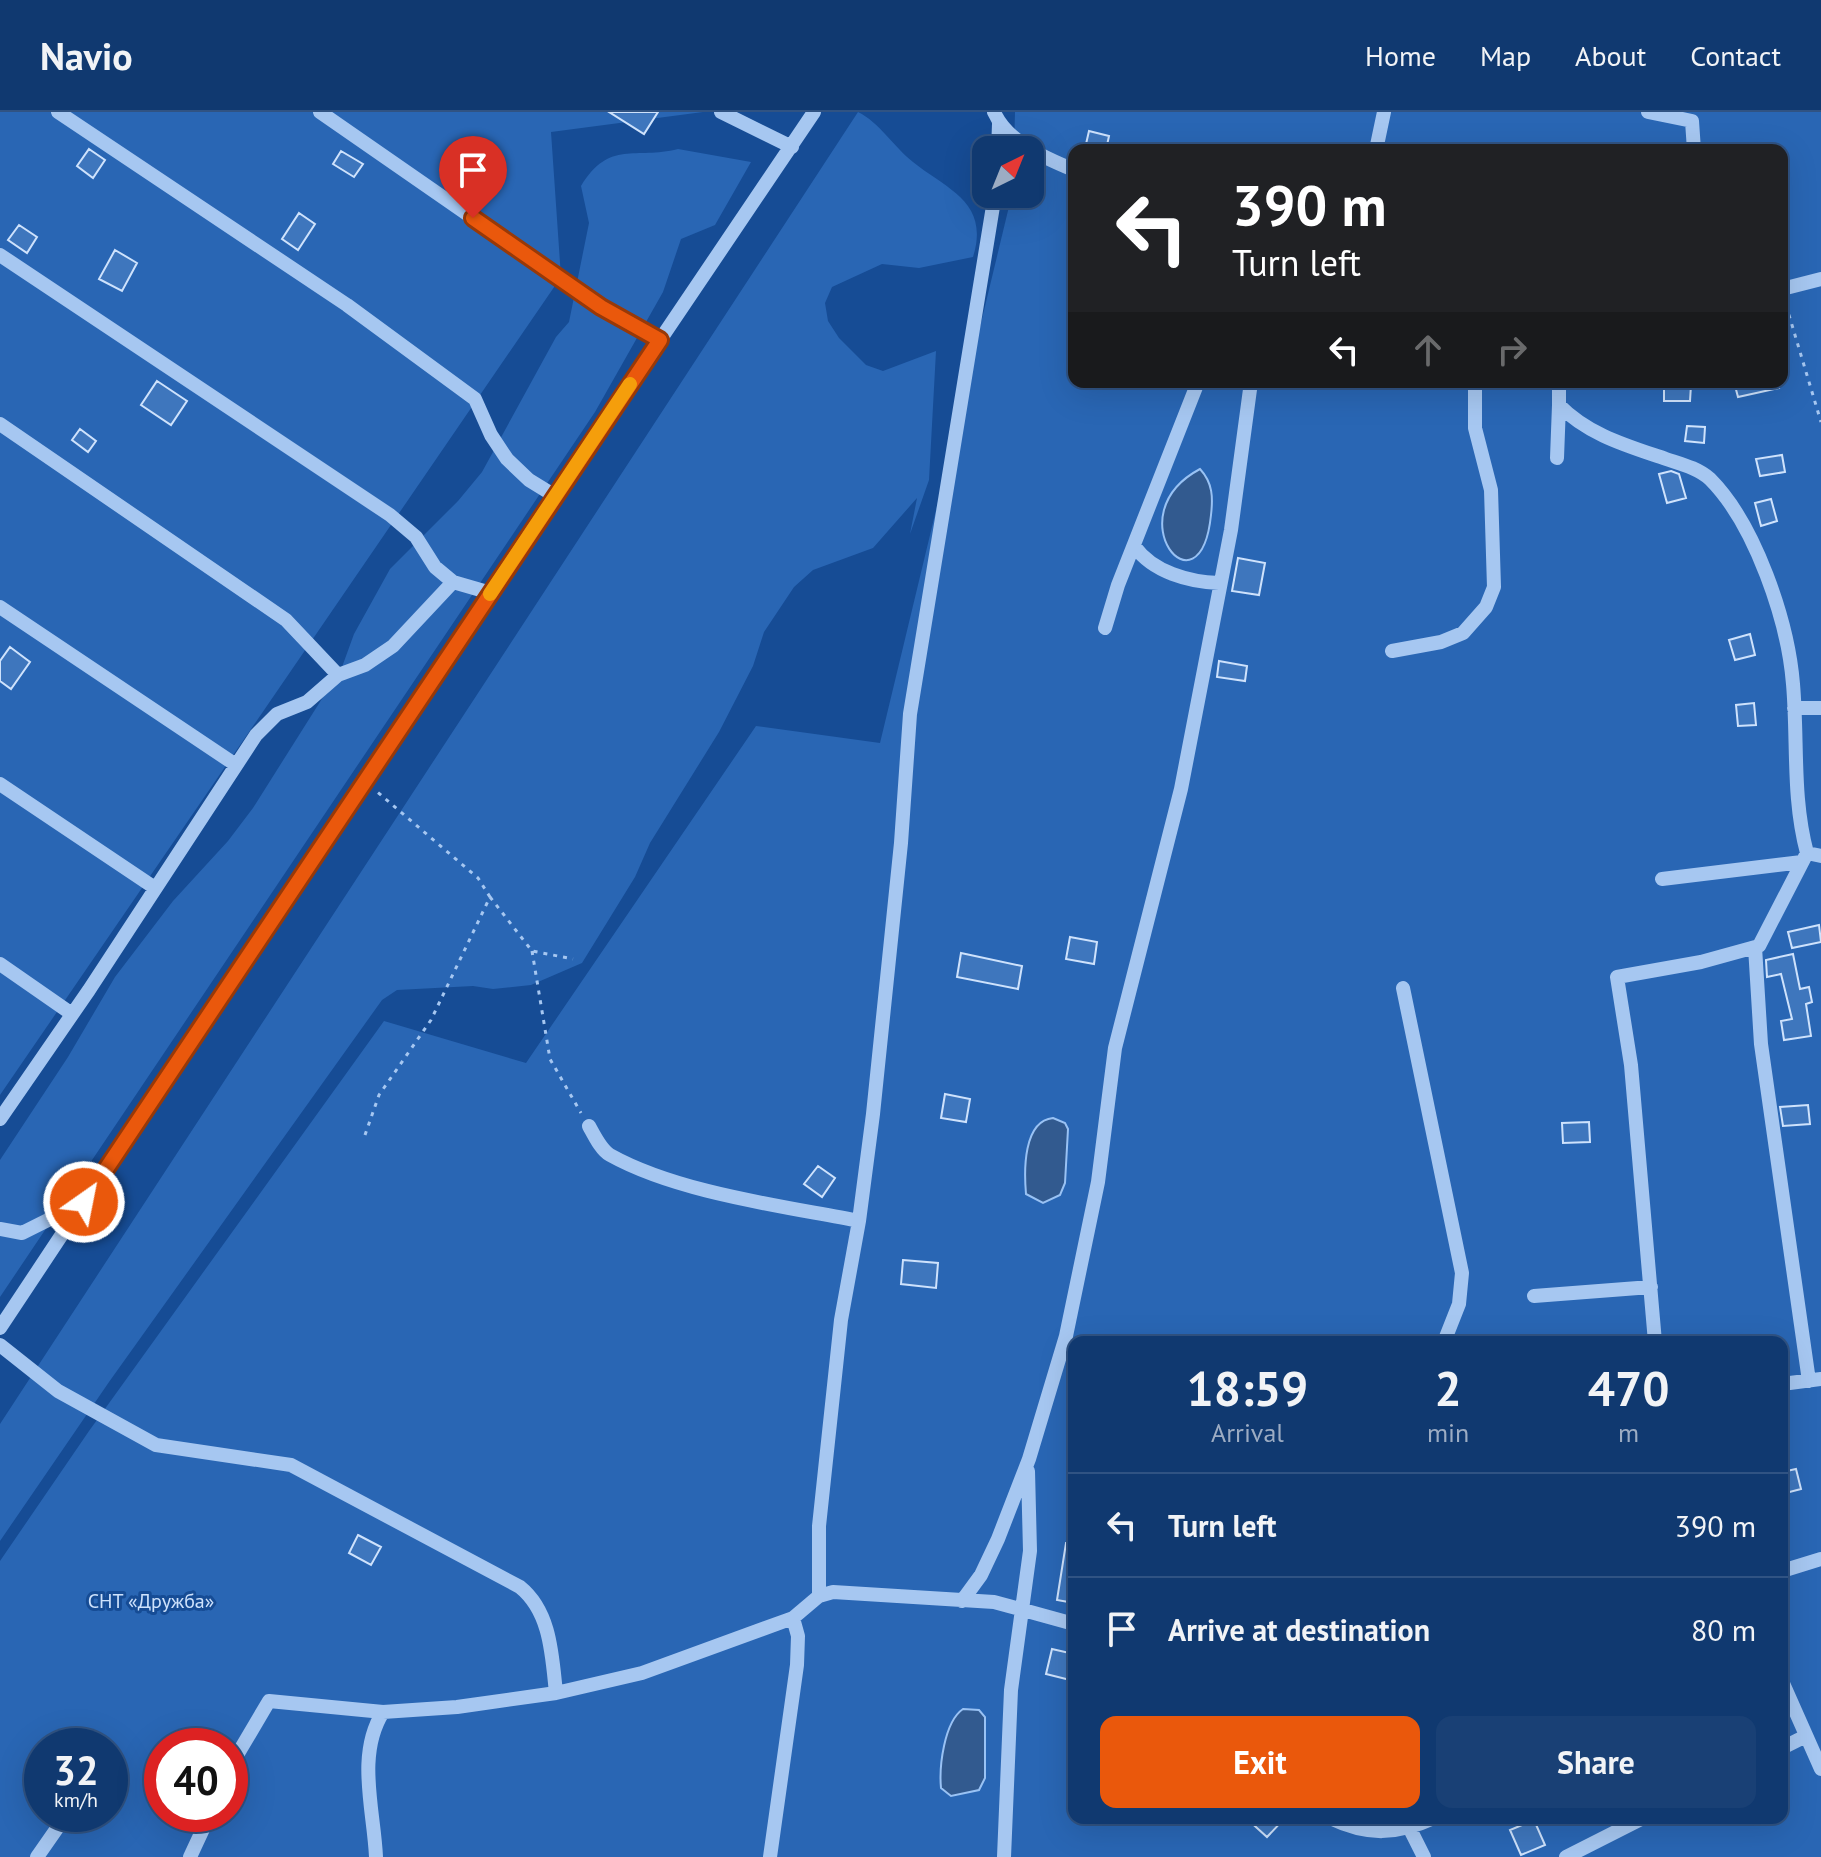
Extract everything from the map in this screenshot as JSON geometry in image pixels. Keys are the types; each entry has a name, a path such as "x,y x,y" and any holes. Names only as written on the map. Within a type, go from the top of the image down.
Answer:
{"street":[{"path":"58,112 347,305 475,399 491,435 507,459 529,480 555,496"},
{"path":"320,112 601,307 660,340"},
{"path":"721,112 792,147"},
{"path":"0,1328 363,780 814,112"},
{"path":"1377,144 1384,112"},
{"path":"1648,112 1692,121 1694,144"},
{"path":"997,118 1027,147 1068,167"},
{"path":"819,1596 819,1526 831,1408 841,1320 859,1221 900,858 910,714 993,208"},
{"path":"0,255 390,515 416,537 435,567 453,582 491,593"},
{"path":"1788,287 1821,279"},
{"path":"1105,628 1196,388"},
{"path":"962,1601 981,1575 1029,1459 1066,1336 1098,1182 1115,1048 1181,789 1231,530 1250,388"},
{"path":"1392,651 1441,642 1463,633 1486,607 1494,587 1491,490 1475,428 1475,388"},
{"path":"1557,458 1559,388"},
{"path":"1559,405 1574,421 1610,440 1692,467 1707,477 1748,527 1786,636 1794,708 1796,795 1810,857 1759,946 1701,962 1617,977 1631,1065 1655,1336"},
{"path":"0,424 286,620 338,675"},
{"path":"1135,547 1143,557 1167,571 1199,582 1219,583"},
{"path":"0,1119 256,735 277,714 307,702 338,675 365,665 393,646 453,582"},
{"path":"0,607 236,765"},
{"path":"1794,708 1821,708"},
{"path":"0,784 155,888"},
{"path":"1662,879 1810,857"},
{"path":"1755,947 1761,1044 1815,1380 1788,1383"},
{"path":"0,964 72,1014"},
{"path":"1403,988 1462,1273 1459,1304 1446,1336"},
{"path":"589,1126 607,1154 678,1181 760,1202 859,1221"},
{"path":"0,1229 22,1233 84,1202"},
{"path":"1534,1296 1651,1287"},
{"path":"0,1345 58,1391 156,1445 291,1465 520,1587 530,1595 544,1618 556,1693"},
{"path":"1004,1857 1011,1690 1030,1551 1029,1459"},
{"path":"1788,1569 1821,1559"},
{"path":"248,1737 269,1701 383,1712 457,1707 556,1693 642,1673 793,1618 819,1596 854,1591 994,1602 1068,1622"},
{"path":"770,1857 797,1665 798,1636 793,1618"},
{"path":"1788,1695 1821,1769"},
{"path":"376,1857 368,1781 373,1728 383,1712"},
{"path":"1788,1745 1806,1736"},
{"path":"1349,1824 1377,1833 1410,1829 1421,1824"},
{"path":"1566,1857 1631,1824"},
{"path":"1410,1829 1424,1857"},
{"path":"37,1857 54,1832"},
{"path":"190,1857 202,1832"}],"path":[{"path":"1788,307 1821,422"},
{"path":"363,780 478,878 532,951 550,1059 589,1126"},
{"path":"365,1135 379,1095 431,1020 490,897"},
{"path":"532,951 573,959"}],"green space":[{"path":"0,112 703,112 551,132 561,277 0,1095"},
{"path":"858,112 873,122 913,162 962,199 976,223 973,257 919,268 882,264 832,287 825,303 828,321 839,338 866,365 883,371 936,351 929,480 910,534 917,498 873,548 813,570 794,587 764,632 753,666 719,732 650,843 635,877 582,963 531,985 493,989 473,986 397,990 382,1000 109,1382 0,1541 0,1424"},
{"name":"СНТ «Дружба»","path":"1015,112 1821,112 1821,1857 0,1857 0,1561 89,1431 384,1021 526,1063 756,726 880,743 1009,208 1044,208 1044,136 1014,136"},
{"path":"678,149 751,162 715,225 681,239 663,292 595,412 0,1297 0,1160 68,1057 115,977 173,901 228,841 253,808 342,667 354,634 390,569 458,501 482,472 556,337 569,322 589,223 581,186 592,171 613,157"}],"shaded area":[{"path":"1200,469 1211,491 1211,515 1204,545 1193,559 1180,559 1169,549 1163,531 1164,510 1175,488"},
{"path":"1053,1118 1065,1123 1068,1129 1065,1183 1060,1195 1043,1203 1026,1194 1026,1161 1036,1128 1043,1121"},
{"path":"963,1709 979,1710 985,1717 985,1778 979,1790 951,1796 941,1788 942,1757 951,1724"}],"building":[{"path":"609,112 658,112 644,134"},
{"path":"1089,131 1109,136 1107,144 1086,144"},
{"path":"89,149 105,160 93,178 77,166"},
{"path":"341,151 363,164 354,177 333,164"},
{"path":"299,213 315,224 298,250 282,239"},
{"path":"19,225 37,237 27,253 8,240"},
{"path":"115,250 137,263 122,291 99,279"},
{"path":"157,381 187,401 171,425 141,405"},
{"path":"1664,388 1691,388 1690,401 1664,401"},
{"path":"1736,388 1779,388 1738,397"},
{"path":"1687,426 1705,427 1704,443 1685,441"},
{"path":"80,429 96,441 88,452 72,440"},
{"path":"1782,455 1785,472 1760,476 1756,459"},
{"path":"1671,471 1679,474 1686,498 1667,503 1659,474"},
{"path":"1771,499 1777,521 1761,526 1755,503"},
{"path":"1238,558 1265,563 1259,595 1232,591"},
{"path":"1750,634 1755,655 1735,660 1729,640"},
{"path":"10,647 30,662 11,689 0,681 0,661"},
{"path":"1219,661 1247,666 1245,681 1217,677"},
{"path":"1754,703 1756,725 1738,726 1736,705"},
{"path":"1819,925 1821,942 1792,948 1788,932"},
{"path":"1070,937 1097,942 1094,964 1066,959"},
{"path":"961,953 1022,966 1018,989 957,977"},
{"path":"1793,954 1800,989 1809,987 1812,1002 1806,1004 1811,1036 1784,1040 1781,1021 1792,1019 1781,974 1767,977 1766,960"},
{"path":"945,1094 970,1099 966,1122 941,1118"},
{"path":"1808,1105 1810,1124 1783,1126 1780,1107"},
{"path":"1589,1122 1590,1142 1563,1143 1562,1123"},
{"path":"818,1166 835,1178 822,1197 804,1184"},
{"path":"903,1260 938,1263 936,1288 901,1284"},
{"path":"1796,1469 1801,1489 1788,1492 1788,1471"},
{"path":"358,1535 381,1547 371,1565 349,1553"},
{"path":"1066,1543 1068,1543 1068,1602 1057,1600"},
{"path":"1052,1649 1068,1653 1068,1680 1046,1674"},
{"path":"1253,1824 1279,1824 1267,1837"},
{"path":"1524,1824 1536,1824 1545,1845 1521,1855 1510,1830"}],"slow traffic":[{"path":"490,594 630,384"}],"route":[{"path":"84,1202 363,780 660,340 601,307 473,218"}]}
